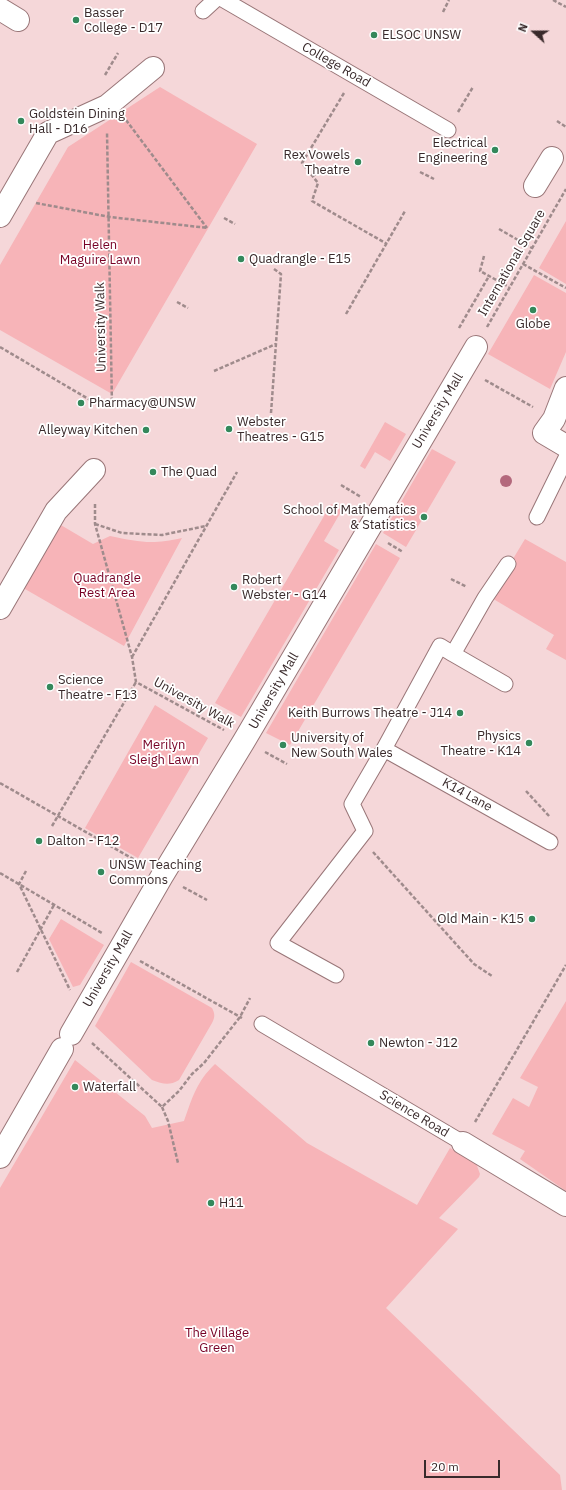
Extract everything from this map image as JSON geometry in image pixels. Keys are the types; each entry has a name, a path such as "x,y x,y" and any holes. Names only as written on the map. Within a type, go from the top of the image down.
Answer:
{"street":[{"path":"0,9 18,20"},
{"path":"4,209 48,133 107,106 153,68"},
{"path":"535,186 552,158"},
{"name":"University Mall","path":"0,1157 162,876 244,741 476,347"},
{"path":"566,388 549,426 566,446"},
{"path":"0,608 56,511 94,470"},
{"name":"Science Road","path":"463,1143 566,1205"}],"lane":[{"path":"203,11 214,0"},
{"name":"College Road","path":"224,0 448,130"},
{"path":"537,517 566,458"},
{"path":"453,654 485,598 508,564"},
{"path":"336,975 278,943 365,831 352,804 440,646 505,684"},
{"name":"K14 Lane","path":"384,749 550,842"},
{"name":"Science Road","path":"262,1024 463,1143"}],"path":[{"path":"443,12 449,0"},
{"path":"553,0 566,8"},
{"name":"University Walk","path":"0,347 102,407 112,405 107,106 101,81 118,53"},
{"path":"354,76 302,163 318,183 312,201 387,244"},
{"path":"448,130 472,87"},
{"path":"4,209 36,203 110,217 208,228 121,114 107,106"},
{"path":"557,121 566,127"},
{"path":"313,176 321,170"},
{"path":"424,178 420,172 434,179"},
{"name":"International Square","path":"476,347 566,189"},
{"path":"346,314 405,211"},
{"path":"224,218 235,224"},
{"path":"499,229 532,248"},
{"path":"484,256 480,271 510,287"},
{"path":"523,264 566,288"},
{"path":"271,413 281,274 274,269"},
{"path":"458,330 489,276"},
{"path":"177,302 188,308"},
{"path":"214,371 276,344"},
{"path":"463,368 549,426"},
{"name":"University Walk","path":"94,470 95,524 132,657 136,682 244,741"},
{"path":"132,657 237,472"},
{"path":"95,524 122,534 162,535 206,526"},
{"path":"386,542 403,552"},
{"path":"452,579 463,585"},
{"path":"52,826 136,682"},
{"path":"0,783 162,876"},
{"path":"526,791 551,818"},
{"path":"360,838 474,964 492,976"},
{"path":"19,884 26,871"},
{"path":"0,872 112,939 134,958 240,1017 262,1024"},
{"path":"19,884 76,1001 84,1012"},
{"path":"17,972 54,905"},
{"path":"463,1143 566,965"},
{"path":"162,1107 180,1091 192,1074 204,1063 240,1017 250,998"},
{"path":"66,1042 88,1039 162,1107 168,1121 178,1163"}],"shaded area":[{"name":"University of New South Wales","path":"0,0 566,0 566,1490 0,1490"}],"green space":[{"name":"Helen Maguire Lawn","path":"160,87 257,144 112,394 0,330 0,265 68,147"},
{"path":"566,221 566,284 539,268"},
{"path":"534,275 566,293 566,352 550,389 488,354"},
{"path":"385,422 406,434 390,461 375,452 365,469 360,466"},
{"path":"432,449 456,462 406,547 383,533"},
{"path":"331,504 342,510 324,541 339,550 241,717 215,703"},
{"name":"Quadrangle Rest Area","path":"54,521 93,544 110,536 146,542 182,538 124,646 18,585"},
{"path":"525,539 566,562 566,660 546,649 554,635 490,597"},
{"path":"376,544 400,558 290,745 266,733"},
{"name":"Merilyn Sleigh Lawn","path":"155,705 208,738 138,858 85,828"},
{"path":"61,919 104,945 80,985 73,987 49,939"},
{"path":"131,962 212,1008 214,1012 212,1023 179,1080 169,1084 152,1080 95,1026"},
{"path":"566,1001 566,1191 520,1159 525,1151 492,1134 513,1098 529,1107 538,1087 520,1078"},
{"name":"The Village Green","path":"75,1060 145,1116 152,1128 184,1121 199,1083 215,1064 307,1143 417,1205 450,1148 476,1163 480,1174 479,1177 439,1218 458,1229 386,1308 560,1475 562,1490 0,1490 0,1188"}],"place":[{"name":"Basser College - D17","path":"76,20"},
{"name":"ELSOC UNSW","path":"374,35"},
{"name":"Goldstein Dining Hall - D16","path":"21,121"},
{"name":"Electrical Engineering","path":"495,150"},
{"name":"Rex Vowels Theatre","path":"358,162"},
{"name":"Quadrangle - E15","path":"241,259"},
{"name":"Globe","path":"533,310"},
{"name":"Pharmacy@UNSW","path":"81,403"},
{"name":"Webster Theatres - G15","path":"229,429"},
{"name":"Alleyway Kitchen","path":"146,430"},
{"name":"The Quad","path":"153,472"},
{"name":"School of Mathematics & Statistics","path":"424,517"},
{"name":"Robert Webster - G14","path":"234,587"},
{"name":"Science Theatre - F13","path":"50,687"},
{"name":"Keith Burrows Theatre - J14","path":"460,713"},
{"name":"Physics Theatre - K14","path":"529,743"},
{"name":"University of New South Wales","path":"283,745"},
{"name":"Dalton - F12","path":"39,841"},
{"name":"UNSW Teaching Commons","path":"101,872"},
{"name":"Old Main - K15","path":"532,919"},
{"name":"Newton - J12","path":"371,1043"},
{"name":"Waterfall","path":"75,1087"},
{"name":"H11","path":"211,1203"}]}
